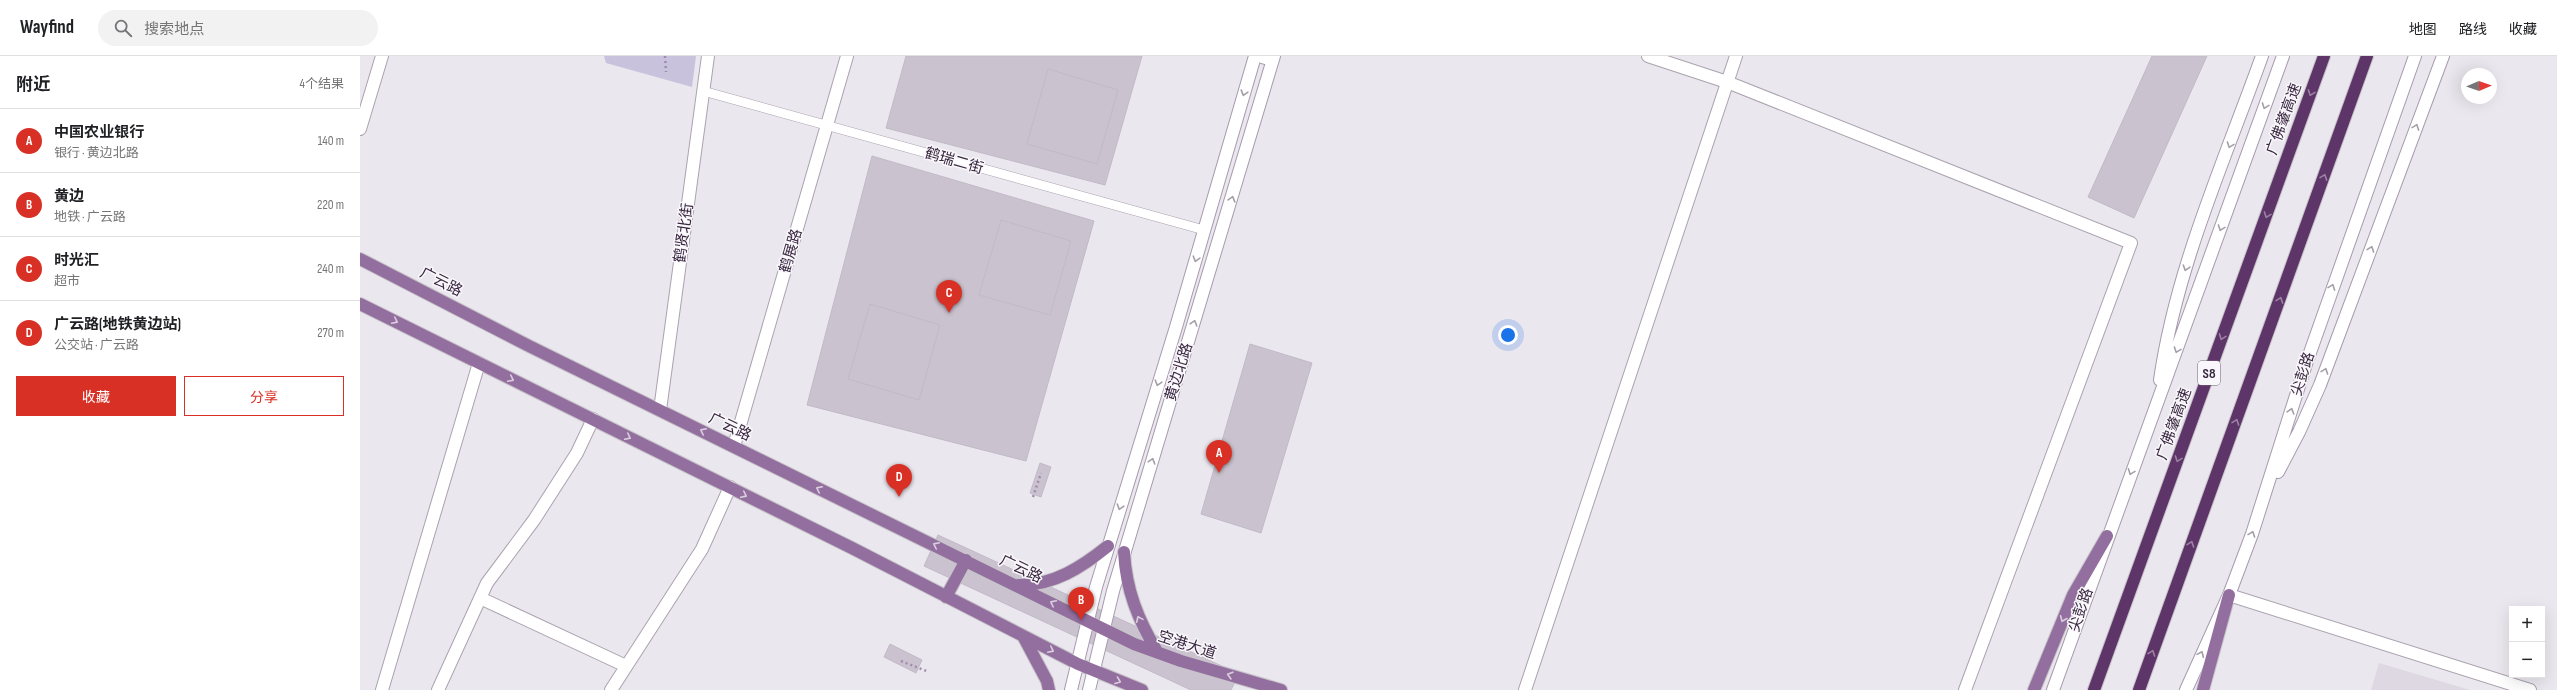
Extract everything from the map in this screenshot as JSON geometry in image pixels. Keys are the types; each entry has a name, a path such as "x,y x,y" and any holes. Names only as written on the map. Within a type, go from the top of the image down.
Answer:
{"highway":[{"name":"广佛肇高速","path":"2094,690 2324,56"},
{"path":"2139,690 2367,56"}],"main road":[{"name":"广云路","path":"360,258 529,346 1088,620"},
{"path":"360,304 730,487 1094,672 1142,690"},
{"path":"2034,690 2073,595 2107,536"},
{"path":"1017,585 1040,582 1063,576 1084,566 1108,546"},
{"path":"1124,552 1125,574 1133,605 1158,653"},
{"path":"946,597 966,560"},
{"path":"2204,690 2229,595"},
{"name":"空港大道","path":"1088,620 1104,629 1158,653 1249,686 1281,690"},
{"path":"1023,636 1047,681 1049,690"}],"street":[{"path":"360,129 382,56"},
{"name":"鹤贤北街","path":"660,410 708,56"},
{"name":"鹤展路","path":"734,446 847,56"},
{"name":"黄边北路","path":"1071,690 1108,546 1255,56"},
{"path":"1259,56 1273,58"},
{"path":"1648,56 1727,82 2130,243 1965,690"},
{"path":"1525,690 1736,56"},
{"path":"2157,406 2166,336 2183,276 2262,56"},
{"name":"尖彭路","path":"2054,690 2107,536 2157,406 2283,56"},
{"path":"2266,494 2300,432 2320,385 2443,56"},
{"name":"黄边北路","path":"1089,690 1124,552 1273,58"},
{"name":"尖彭路","path":"2186,690 2229,595 2266,494 2306,364 2414,59"},
{"path":"382,690 479,363"},
{"path":"438,690 487,583 534,520 572,460 592,419"},
{"path":"611,690 702,549 730,487"},
{"path":"2229,595 2530,690"},
{"path":"480,598 626,666"}],"lane":[{"name":"鹤瑞二街","path":"703,91 1204,230"}],"path":[{"path":"665,56 666,72"},
{"path":"1033,497 1041,473"},
{"path":"901,661 929,672"}],"shaded area":[{"path":"604,56 696,56 692,87 606,63"},
{"path":"2379,663 2470,690 2371,690"}],"building":[{"path":"906,56 1142,56 1105,185 886,128"},
{"path":"2152,56 2207,56 2134,218 2088,197"},
{"path":"1048,69 1118,90 1097,164 1027,144"},
{"path":"872,156 1094,221 1026,461 807,405"},
{"path":"1001,220 1071,241 1050,315 979,295"},
{"path":"870,304 940,325 919,400 848,379"},
{"path":"1250,344 1312,363 1261,533 1201,514"},
{"path":"1040,463 1051,467 1041,497 1030,493"},
{"path":"938,535 1239,674 1231,690 1191,690 924,566"},
{"path":"890,644 922,660 916,673 884,657"}],"place":[{"name":"时光汇","path":"949,313"},
{"name":"中国农业银行","path":"1219,473"},
{"name":"广云路(地铁黄边站)","path":"899,497"},
{"name":"黄边","path":"1081,620"}]}
